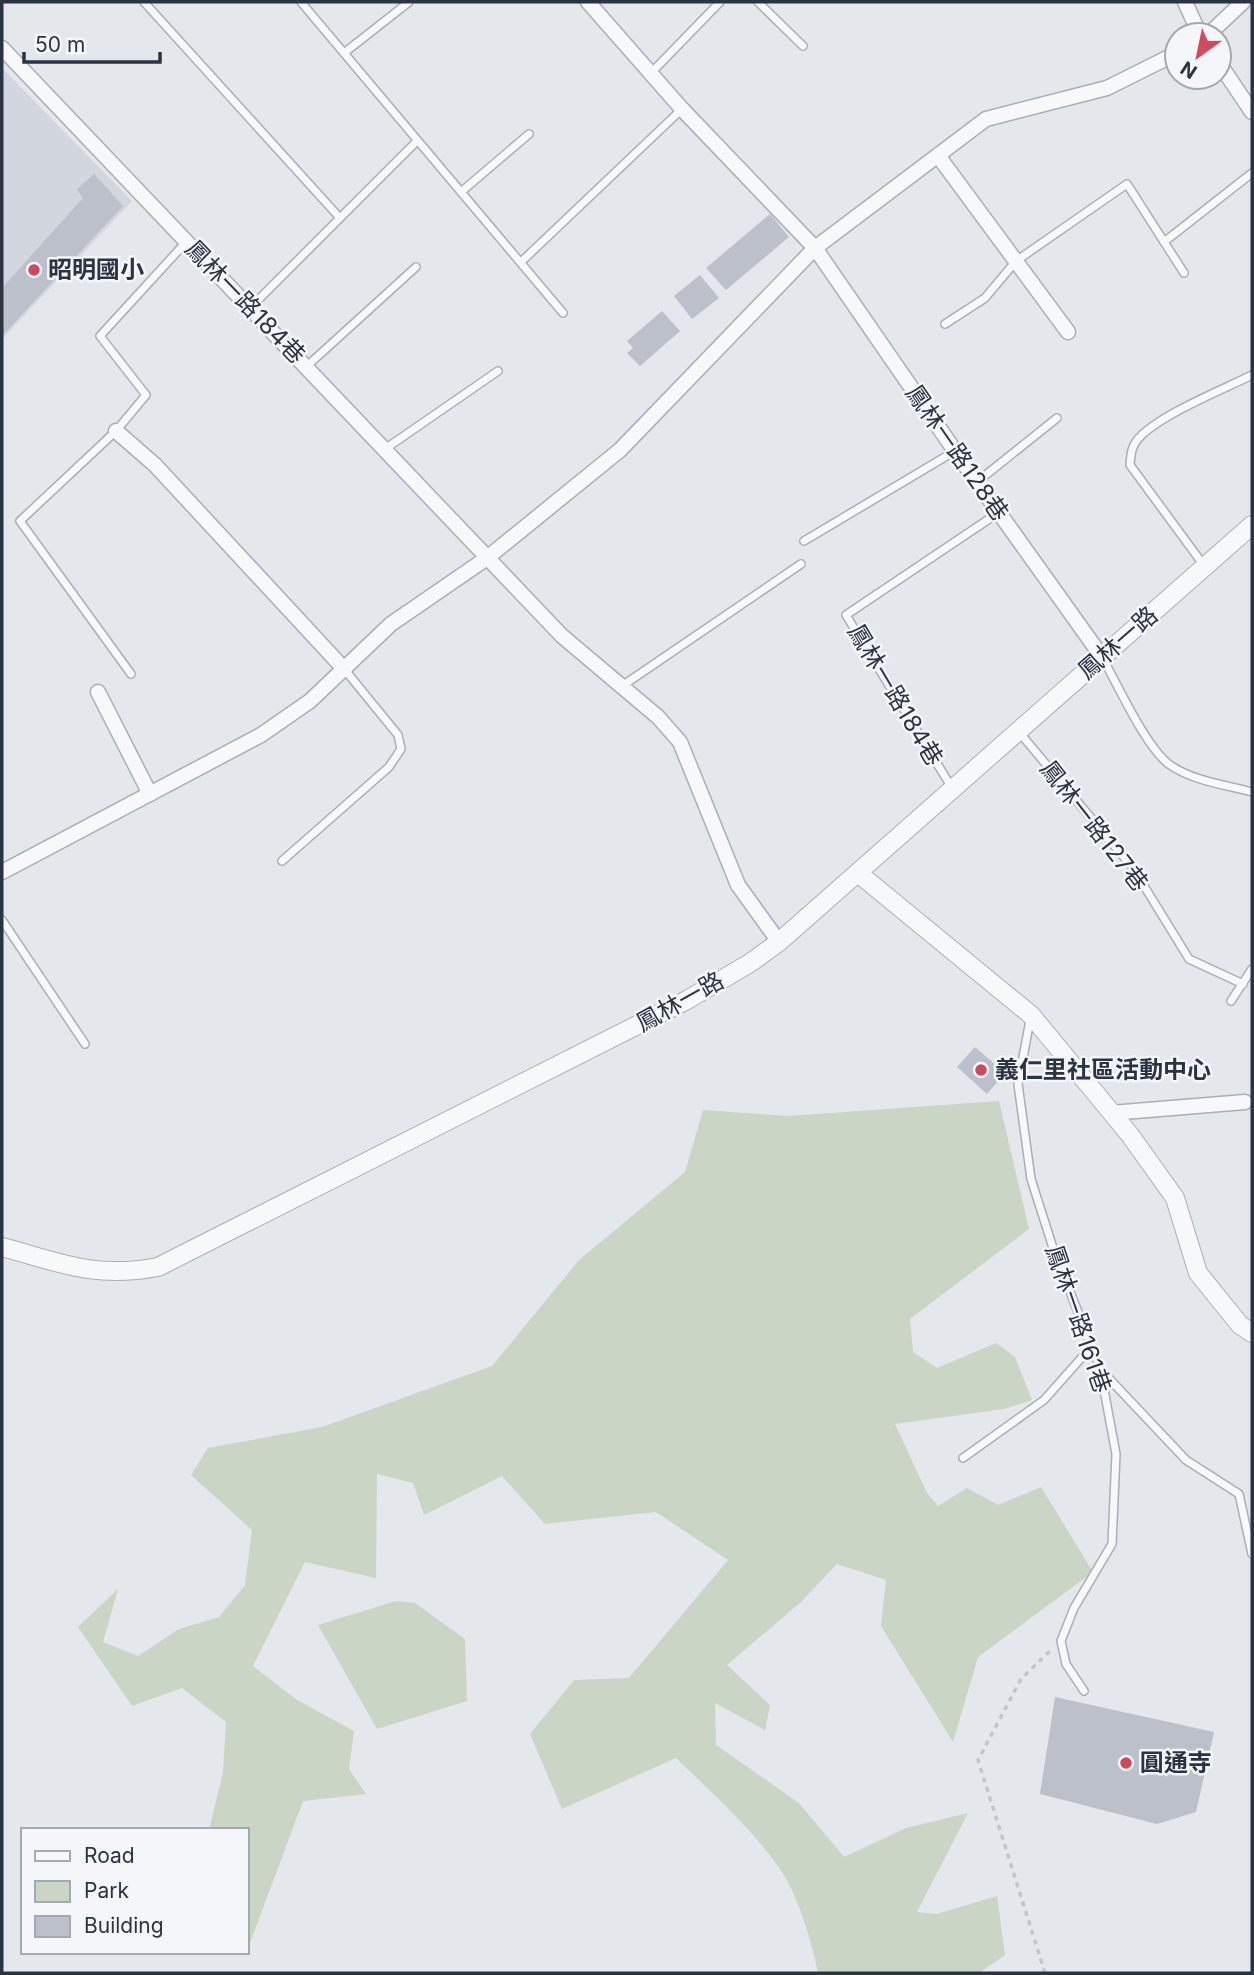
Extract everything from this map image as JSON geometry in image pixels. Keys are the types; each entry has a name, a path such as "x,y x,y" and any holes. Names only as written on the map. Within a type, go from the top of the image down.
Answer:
{"street":[{"name":"鳳林一路128巷","path":"588,2 682,108 815,248 977,483 1102,657"},
{"path":"1185,2 1194,21"},
{"path":"1223,21 1243,2"},
{"name":"鳳林一路184巷","path":"2,48 562,636 658,717 680,742 738,885 779,942"},
{"path":"2,872 261,735 310,701 391,624 487,558 620,450 815,248 986,119 1107,88 1163,60"},
{"path":"1233,84 1252,112"},
{"path":"939,157 1068,332"},
{"path":"116,431 155,465 345,670"},
{"name":"鳳林一路","path":"2,1247 89,1271 123,1274 158,1267 687,1000 779,942 1205,567 1250,532"},
{"path":"98,692 150,794"},
{"path":"858,873 1031,1015 1111,1113 1175,1198 1198,1273 1240,1325 1252,1334"},
{"path":"1111,1113 1249,1100"}],"lane":[{"path":"144,2 340,218"},
{"path":"301,2 563,313"},
{"path":"344,52 409,2"},
{"path":"651,73 720,2"},
{"path":"758,2 803,46"},
{"path":"521,262 682,108"},
{"path":"461,192 529,134"},
{"path":"251,307 417,141"},
{"path":"1164,242 1252,173"},
{"path":"945,324 985,298 1016,261 1127,184 1184,273"},
{"path":"131,674 20,521 116,431 146,395 100,336 187,241"},
{"path":"307,366 416,267"},
{"path":"385,449 498,371"},
{"path":"1205,567 1130,465 1131,451 1139,439 1158,423 1252,375"},
{"path":"977,483 1057,418"},
{"path":"804,541 955,451"},
{"name":"鳳林一路184巷","path":"952,788 846,615 999,513"},
{"path":"622,686 801,564"},
{"path":"1102,657 1149,739 1169,764 1208,781 1252,792"},
{"path":"282,861 389,767 401,749 398,735 345,670"},
{"name":"鳳林一路127巷","path":"1018,731 1133,868 1189,959 1242,984"},
{"path":"2,920 85,1044"},
{"path":"1231,1001 1252,969"},
{"name":"鳳林一路161巷","path":"1031,1015 1018,1084 1031,1179 1054,1251 1100,1368 1116,1454 1112,1545 1074,1608 1061,1641"},
{"path":"963,1458 1044,1400 1092,1346"},
{"path":"1100,1368 1186,1460 1239,1494 1252,1554"},
{"path":"1061,1641 1066,1664 1084,1691"}],"path":[{"path":"1045,1973 978,1760 1021,1679 1061,1641"}],"shaded area":[{"name":"昭明國小","path":"2,68 132,201 2,339"}],"green space":[{"path":"999,1101 1029,1229 910,1319 913,1352 937,1368 996,1343 1015,1357 1032,1400 1004,1409 895,1424 927,1493 938,1506 967,1488 998,1505 1041,1487 1093,1572 978,1657 953,1742 881,1626 886,1580 837,1564 801,1602 727,1665 770,1705 765,1730 715,1703 716,1745 799,1803 844,1857 906,1828 968,1813 917,1912 937,1914 997,1896 1005,1955 979,1973 818,1973 804,1921 782,1872 745,1827 676,1758 562,1809 530,1734 574,1680 629,1678 728,1560 656,1512 545,1524 502,1476 424,1515 413,1483 377,1474 376,1578 305,1562 253,1666 297,1700 354,1731 349,1769 366,1794 303,1801 248,1948 248,1828 209,1828 223,1772 226,1722 182,1688 132,1706 78,1627 118,1589 103,1642 138,1656 179,1629 219,1617 245,1585 252,1530 191,1475 208,1448 322,1427 492,1366 579,1260 685,1172 703,1110 788,1116"},
{"path":"396,1601 415,1603 465,1639 467,1701 377,1729 318,1625"}],"building":[{"path":"94,174 123,206 2,336 2,288 83,198 77,189"},
{"path":"770,214 789,237 726,290 706,268"},
{"path":"700,275 719,298 692,319 674,296"},
{"path":"662,311 680,331 640,366 627,353 633,348 627,341"},
{"name":"義仁里社區活動中心","path":"975,1047 1005,1073 987,1094 957,1067"},
{"name":"圓通寺","path":"1055,1697 1214,1732 1196,1812 1157,1824 1040,1794"}],"place":[{"name":"昭明國小","path":"34,270"},
{"name":"義仁里社區活動中心","path":"981,1070"},
{"name":"圓通寺","path":"1126,1763"}]}
